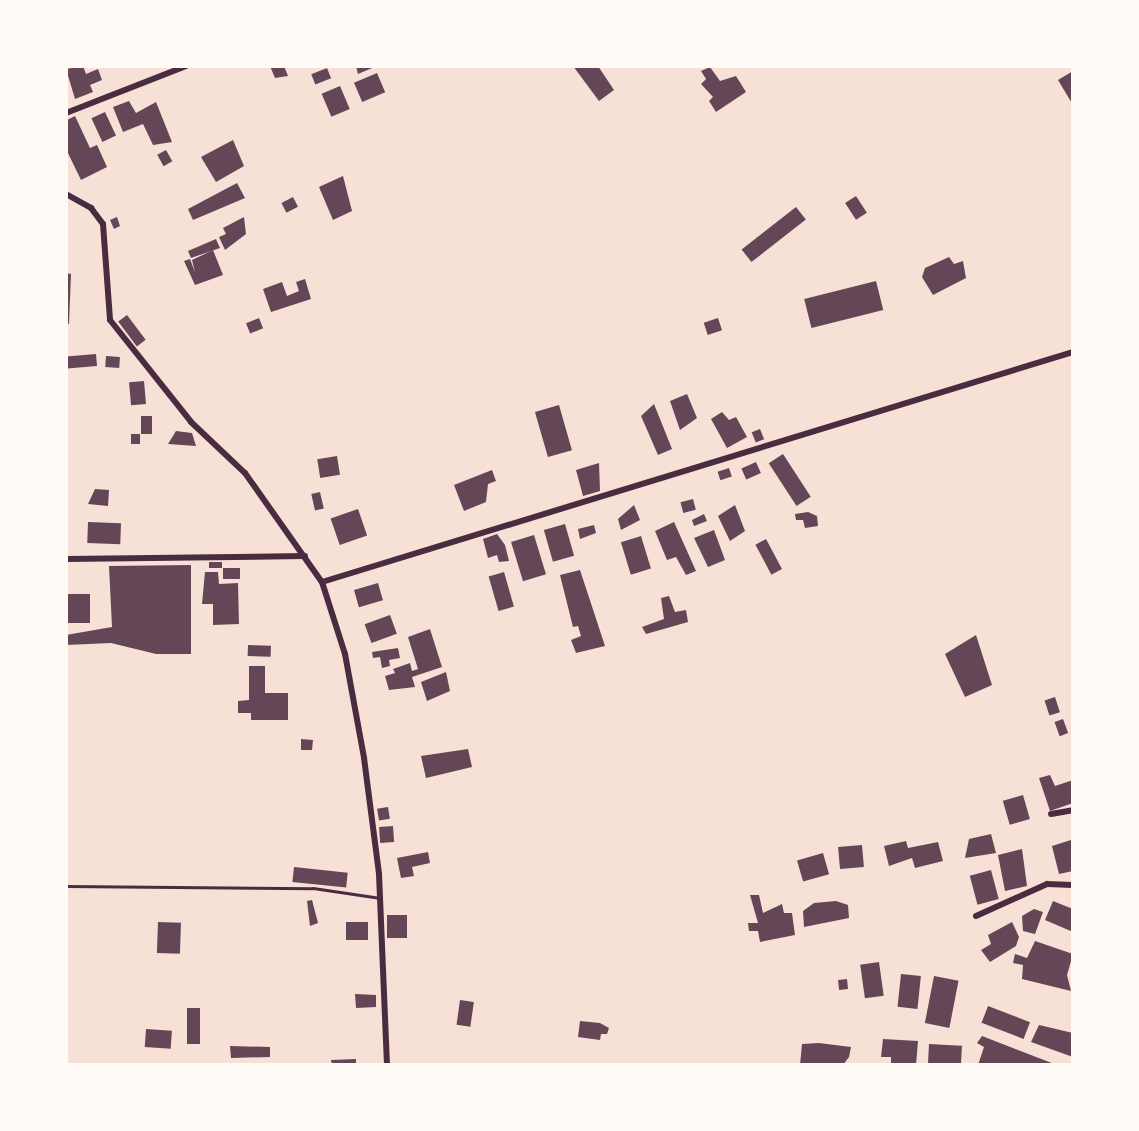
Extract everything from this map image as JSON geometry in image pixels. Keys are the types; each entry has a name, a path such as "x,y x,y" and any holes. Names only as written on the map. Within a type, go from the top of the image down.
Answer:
{"street":[{"path":"66,113 186,66"},
{"path":"66,194 91,208 103,224 110,320 191,422 245,473 322,582 345,654 356,714 380,898 387,1065"},
{"path":"322,582 1073,352"},
{"path":"66,559 305,556"},
{"path":"1051,814 1073,810"},
{"path":"976,916 1047,884 1073,885"}],"lane":[{"path":"66,886 313,888 380,898"}],"building":[{"path":"83,66 86,74 98,69 102,80 90,85 93,92 75,99 66,69"},
{"path":"270,66 284,66 288,76 275,78"},
{"path":"356,66 377,66 358,74"},
{"path":"573,66 598,66 614,90 599,101"},
{"path":"710,67 720,81 736,76 746,92 716,112 709,101 713,97 701,84 706,79 701,71"},
{"path":"327,68 331,78 315,85 311,74"},
{"path":"1073,71 1073,105 1058,80"},
{"path":"377,73 385,92 362,102 354,83"},
{"path":"340,86 350,109 331,117 322,94"},
{"path":"129,101 136,113 156,102 172,142 153,145 143,124 123,132 113,107"},
{"path":"105,112 116,136 102,142 91,118"},
{"path":"75,116 90,148 97,145 107,167 81,180 66,149 67,120"},
{"path":"233,140 244,166 216,182 201,157"},
{"path":"166,150 172,161 164,166 157,155"},
{"path":"343,176 352,211 333,220 319,187"},
{"path":"237,183 245,198 193,220 188,209"},
{"path":"856,196 867,213 856,220 845,203"},
{"path":"293,197 298,207 286,213 281,203"},
{"path":"796,207 806,220 751,262 742,249"},
{"path":"117,217 120,226 114,229 110,220"},
{"path":"244,217 246,234 225,250 219,237 226,234 223,228"},
{"path":"216,239 220,248 191,258 188,251"},
{"path":"213,250 223,275 195,285 184,261 190,259 195,272 192,260"},
{"path":"949,257 954,264 963,261 966,278 933,295 922,277 925,268"},
{"path":"66,273 71,274 69,324 66,323"},
{"path":"305,279 311,299 271,312 263,289 282,282 287,296 299,291 296,282"},
{"path":"876,281 883,310 811,328 804,299"},
{"path":"127,315 146,340 137,346 118,322"},
{"path":"259,318 263,328 250,333 246,323"},
{"path":"718,318 722,330 708,335 704,323"},
{"path":"96,354 97,366 67,369 66,357"},
{"path":"106,356 120,357 119,368 105,367"},
{"path":"144,381 146,404 131,405 129,382"},
{"path":"687,394 697,418 680,430 670,401"},
{"path":"654,404 672,449 658,455 641,416"},
{"path":"559,405 572,450 548,457 535,412"},
{"path":"722,412 729,420 736,417 747,437 727,448 711,419"},
{"path":"141,416 152,416 152,434 141,434"},
{"path":"760,429 764,439 756,443 752,432"},
{"path":"176,431 192,433 196,446 168,444"},
{"path":"131,434 140,434 140,444 131,444"},
{"path":"783,454 811,497 797,506 769,463"},
{"path":"337,456 340,475 320,478 317,459"},
{"path":"756,462 761,473 746,479 741,469"},
{"path":"599,463 600,491 583,496 576,470"},
{"path":"729,468 732,477 720,480 718,472"},
{"path":"492,470 496,481 488,484 486,502 464,511 454,485"},
{"path":"95,489 109,490 108,506 88,504"},
{"path":"320,492 324,509 315,511 311,494"},
{"path":"693,499 696,510 683,513 680,502"},
{"path":"634,505 640,520 621,530 618,519"},
{"path":"735,505 745,531 730,541 718,516"},
{"path":"358,509 367,535 340,545 331,518"},
{"path":"808,512 817,516 818,526 805,528 803,520 796,520 795,514"},
{"path":"704,514 707,521 694,526 692,520"},
{"path":"88,522 121,523 120,544 87,543"},
{"path":"674,522 696,571 686,575 676,557 667,560 655,531"},
{"path":"565,524 574,556 553,562 544,530"},
{"path":"594,525 596,533 580,539 578,529"},
{"path":"714,530 725,560 708,567 694,538"},
{"path":"497,534 505,545 509,561 499,562 497,555 488,558 483,539"},
{"path":"534,535 546,574 523,581 511,542"},
{"path":"641,536 651,569 631,575 621,542"},
{"path":"766,539 782,569 771,575 755,545"},
{"path":"209,562 222,562 222,568 209,568"},
{"path":"191,565 191,654 156,654 111,643 66,645 66,635 112,627 109,566"},
{"path":"223,568 240,568 240,579 223,579"},
{"path":"580,570 605,646 576,653 571,640 581,636 578,626 573,627 560,575"},
{"path":"205,572 218,572 219,584 238,583 239,624 213,625 213,604 202,604"},
{"path":"504,572 514,607 499,611 489,576"},
{"path":"378,583 383,600 359,607 354,590"},
{"path":"66,594 90,594 90,623 66,623"},
{"path":"669,596 675,612 686,610 688,622 646,634 642,627 664,619 661,598"},
{"path":"390,615 397,634 371,643 365,624"},
{"path":"430,629 442,667 412,677 415,687 389,690 385,676 395,673 393,669 410,663 412,671 418,669 408,637"},
{"path":"976,635 992,685 965,697 945,654"},
{"path":"248,645 271,646 271,657 248,656"},
{"path":"398,648 400,658 389,660 390,666 382,668 380,657 373,658 372,652"},
{"path":"249,666 265,666 265,693 288,693 288,720 251,720 251,713 238,713 238,701 249,700"},
{"path":"446,672 450,691 427,701 421,682"},
{"path":"1055,697 1060,712 1049,716 1045,700"},
{"path":"1063,719 1068,733 1060,736 1055,722"},
{"path":"301,739 313,740 312,750 301,750"},
{"path":"468,749 472,767 426,778 421,756"},
{"path":"1050,775 1055,786 1073,780 1073,803 1050,811 1039,778"},
{"path":"1023,795 1030,819 1010,825 1003,801"},
{"path":"388,807 390,819 379,821 377,809"},
{"path":"393,826 394,842 380,843 379,827"},
{"path":"991,834 996,853 965,858 969,839"},
{"path":"1071,840 1073,871 1059,874 1052,846"},
{"path":"906,841 908,848 938,842 943,861 915,868 912,858 889,866 884,846"},
{"path":"862,845 864,867 840,869 838,847"},
{"path":"1022,849 1027,886 1005,891 998,855"},
{"path":"428,852 430,863 412,867 414,876 401,878 397,858"},
{"path":"823,853 829,874 803,882 797,860"},
{"path":"294,867 348,873 346,888 292,882"},
{"path":"991,870 999,899 978,905 970,876"},
{"path":"750,895 759,895 763,913 782,904 784,913 792,913 795,935 760,942 758,931 749,931 748,923 758,923"},
{"path":"312,900 318,923 310,926 307,901"},
{"path":"836,901 848,905 849,918 804,927 803,911 814,903"},
{"path":"1053,901 1073,909 1073,932 1045,920"},
{"path":"1034,909 1043,912 1035,934 1023,931 1022,916"},
{"path":"387,915 407,915 407,938 387,938"},
{"path":"158,922 181,923 180,954 157,953"},
{"path":"346,922 368,922 368,940 346,940"},
{"path":"1012,922 1019,937 1016,946 990,962 981,950 991,944 988,935"},
{"path":"1035,941 1073,954 1067,975 1071,991 1022,979 1023,965 1013,963 1015,954 1027,958"},
{"path":"879,962 884,996 865,998 860,965"},
{"path":"901,974 921,976 917,1009 898,1007"},
{"path":"934,976 959,981 949,1028 925,1023"},
{"path":"847,979 848,989 839,990 838,980"},
{"path":"355,994 376,995 376,1007 356,1008"},
{"path":"460,1000 474,1002 470,1027 457,1025"},
{"path":"988,1006 1030,1022 1024,1039 982,1023"},
{"path":"187,1008 200,1008 200,1044 187,1044"},
{"path":"580,1021 600,1023 609,1028 607,1034 601,1034 600,1040 578,1037"},
{"path":"1039,1025 1073,1033 1073,1057 1031,1042"},
{"path":"146,1029 172,1031 171,1049 145,1047"},
{"path":"982,1036 1057,1065 978,1065 984,1047 977,1043"},
{"path":"883,1039 918,1041 916,1065 891,1065 891,1057 881,1057"},
{"path":"802,1044 851,1047 849,1057 843,1065 800,1065"},
{"path":"929,1044 962,1046 961,1065 928,1065"},
{"path":"230,1046 270,1047 270,1057 231,1058"},
{"path":"356,1059 356,1065 332,1065 331,1060"}]}
